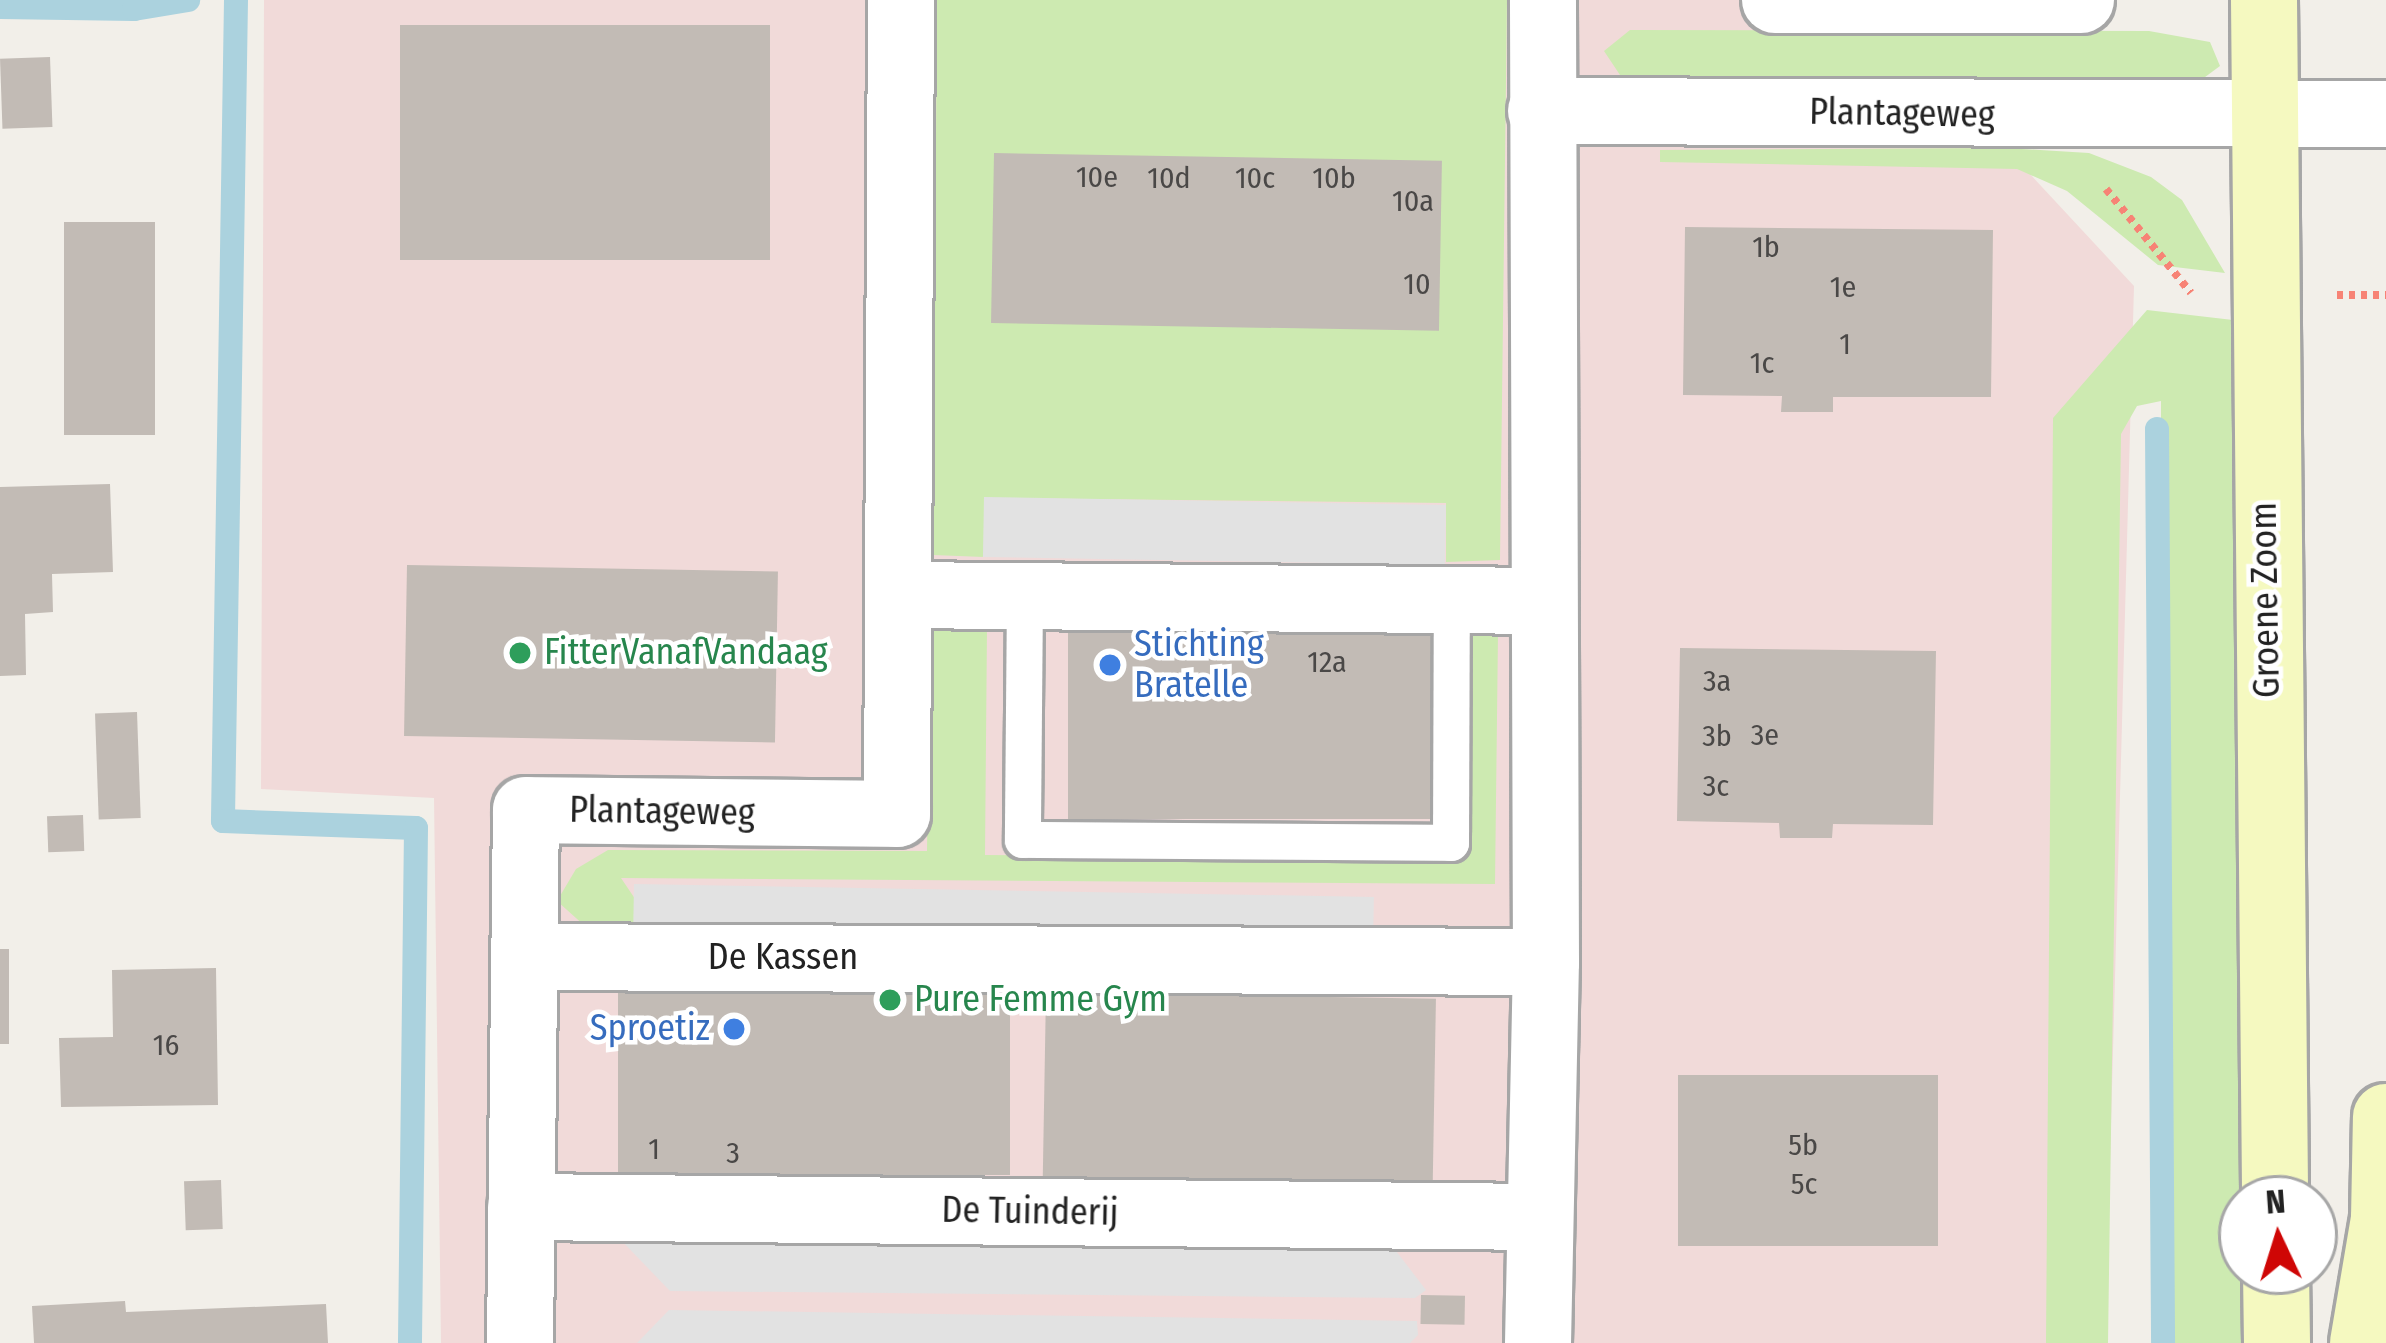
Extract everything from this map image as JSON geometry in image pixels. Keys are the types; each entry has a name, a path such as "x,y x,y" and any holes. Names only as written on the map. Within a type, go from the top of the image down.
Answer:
{"main road":[{"name":"Groene Zoom","path":"2264,0 2275,1175"},
{"path":"2363,1343 2384,1219 2386,1118"},
{"path":"2276,1295 2277,1343"}],"street":[{"name":"Plantageweg","path":"520,1343 526,810 896,814 901,0"},
{"path":"1538,1343 1546,962 1544,0"},
{"path":"1775,0 2081,0"},
{"name":"Plantageweg","path":"1541,111 2386,114"},
{"path":"899,595 1543,601"},
{"name":"De Kassen","path":"524,957 1546,962"},
{"name":"De Tuinderij","path":"520,1207 1540,1217"}],"lane":[{"path":"1025,596 1023,840 1451,842 1452,599"}],"shaded area":[{"path":"264,0 2015,0 2016,159 2134,286 2105,1343 441,1343 434,798 261,789"},
{"path":"984,497 1446,505 1445,565 983,557"},
{"path":"634,884 1374,897 1373,949 633,936"},
{"path":"618,1237 1393,1247 1426,1290 1415,1298 670,1291"},
{"path":"669,1310 1417,1321 1418,1335 1410,1343 637,1343"}],"green space":[{"path":"937,0 1507,0 1500,560 1446,562 1446,503 984,498 984,557 933,555"},
{"path":"1630,30 2149,31 2210,42 2220,66 2201,80 1640,79 1620,75 1604,51"},
{"path":"2005,148 2089,153 2151,177 2182,200 2225,273 2158,265 2067,191 2017,169 1660,162 1660,150"},
{"path":"2147,310 2233,320 2245,1175 2218,1175 2218,1295 2246,1295 2247,1343 2159,1343 2161,401 2137,406 2121,434 2108,1343 2046,1343 2053,418"},
{"path":"930,628 987,628 985,855 1464,860 1464,634 1498,634 1495,884 621,878 654,927 586,927 557,901 576,869 608,850 927,851"}],"building":[{"path":"400,25 770,25 770,260 400,260"},
{"path":"50,57 52,127 2,129 0,59"},
{"path":"994,153 1442,161 1439,331 991,323"},
{"path":"64,222 155,222 155,435 64,435"},
{"path":"1685,227 1993,230 1991,397 1833,397 1833,412 1781,412 1782,396 1683,395"},
{"path":"110,484 113,572 52,574 53,612 25,614 26,675 0,676 0,487"},
{"path":"407,565 778,571 775,742 404,736"},
{"path":"1068,630 1439,630 1439,819 1068,819"},
{"path":"1680,648 1936,651 1933,825 1833,824 1832,838 1780,838 1779,823 1677,821"},
{"path":"137,712 141,818 99,819 95,713"},
{"path":"83,815 84,851 48,852 47,816"},
{"path":"0,949 9,949 9,1044 0,1044"},
{"path":"216,968 218,1105 61,1107 59,1038 113,1037 112,970"},
{"path":"618,987 1010,987 1010,1175 618,1175"},
{"path":"1046,992 1436,999 1433,1187 1043,1180"},
{"path":"1678,1075 1938,1075 1938,1246 1678,1246"},
{"path":"221,1180 223,1229 186,1230 184,1181"},
{"path":"1421,1295 1465,1296 1464,1325 1420,1324"},
{"path":"125,1301 126,1312 326,1304 328,1343 34,1343 32,1306"}],"waterway":[{"path":"0,7 134,9 188,0"},
{"path":"236,0 223,821 416,828 410,1343"},
{"path":"2157,429 2163,1343"}],"place":[{"name":"FitterVanafVandaag","path":"520,653"},
{"name":"Stichting Bratelle","path":"1110,665"},
{"name":"Pure Femme Gym","path":"890,1000"},
{"name":"Sproetiz","path":"734,1029"}]}
